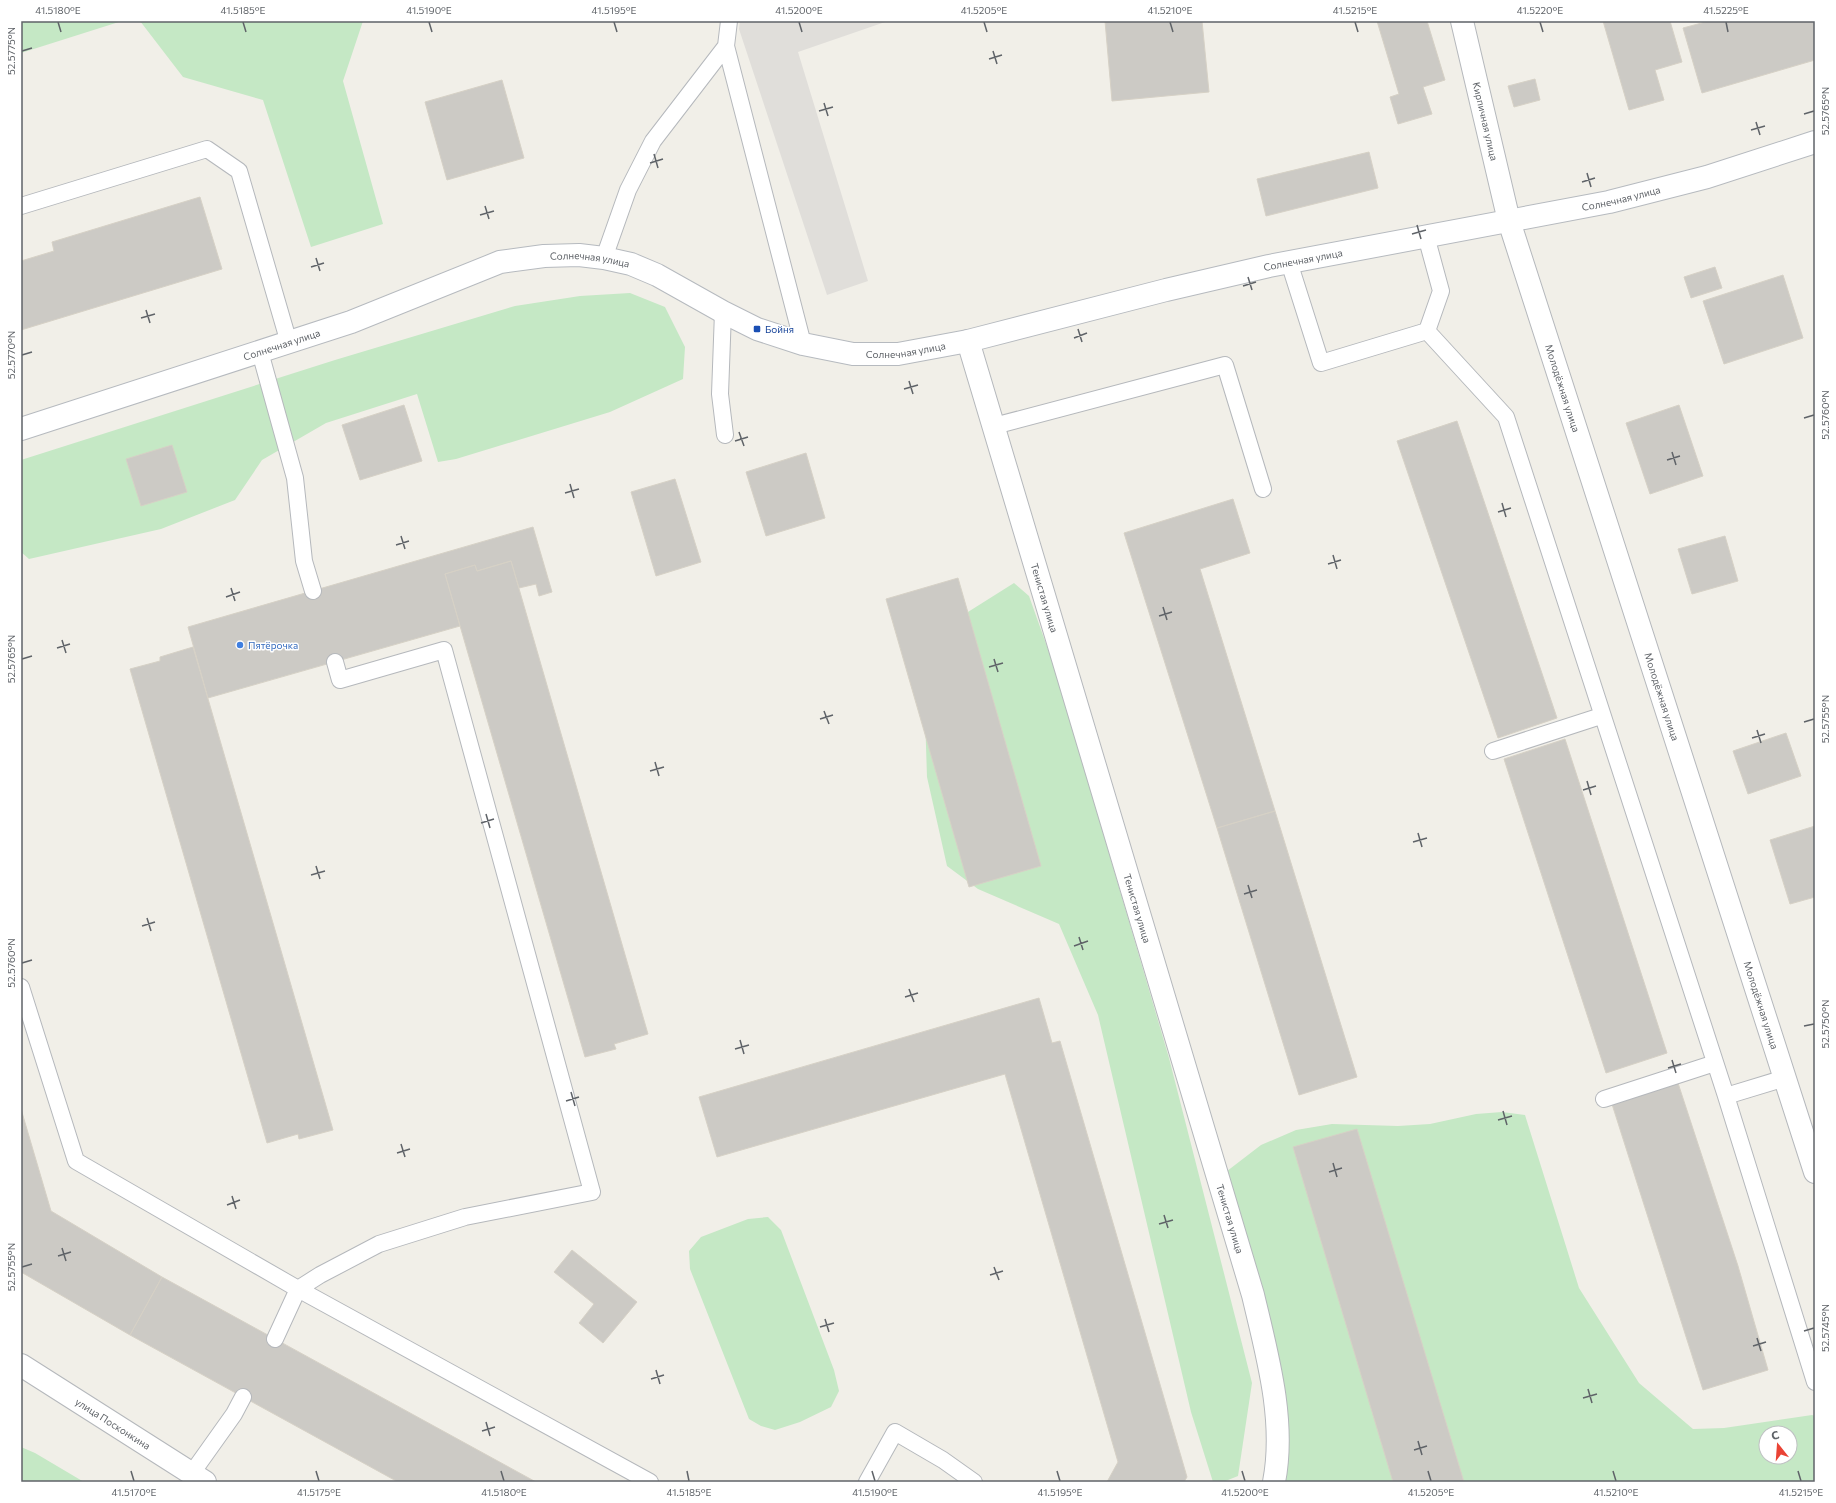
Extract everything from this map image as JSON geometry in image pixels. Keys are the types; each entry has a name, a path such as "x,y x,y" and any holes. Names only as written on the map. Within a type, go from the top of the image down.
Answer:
{"street":[{"name":"Кирпичная улица","path":"1462,21 1509,222"},
{"name":"Солнечная улица","path":"21,429 351,322 500,262 544,256 579,255 604,258 631,264 657,275 723,312 757,328 803,344 853,354 898,354 968,341 1166,290 1289,262 1509,222 1658,190 1707,177 1815,142"},
{"name":"Молодёжная улица","path":"1509,222 1815,1172"},
{"name":"Тенистая улица","path":"968,341 1253,1295 1274,1384 1277,1440 1274,1482"},
{"name":"улица Посконкина","path":"21,1365 199,1478"}],"lane":[{"path":"729,21 726,46 803,344"},
{"path":"604,258 628,190 653,141 726,46"},
{"path":"21,206 207,149 239,171 289,343"},
{"path":"1426,236 1441,291 1427,331"},
{"path":"1289,262 1321,363 1427,331"},
{"path":"723,312 720,394 725,435"},
{"path":"1427,331 1506,417 1601,716 1726,1096 1815,1382"},
{"path":"260,352 295,478 304,561 313,591"},
{"path":"994,426 1225,365 1263,489"},
{"path":"275,1339 298,1289 320,1275 379,1244 466,1218 592,1192 444,650 340,680 335,662"},
{"path":"1493,751 1601,716"},
{"path":"21,987 76,1161 298,1289 650,1482"},
{"path":"1604,1099 1715,1063"},
{"path":"1726,1096 1785,1078"},
{"path":"199,1478 243,1397"},
{"path":"867,1482 895,1432 943,1460 974,1482"}],"shaded area":[{"path":"740,21 888,21 798,52 868,281 827,295 739,29"}],"green space":[{"path":"21,21 122,21 21,53"},
{"path":"140,21 363,21 343,81 383,224 311,247 263,100 183,77"},
{"path":"630,293 665,307 685,347 683,379 610,412 456,459 438,462 417,394 326,423 262,460 235,500 161,529 29,559 21,552 21,460 335,360 515,306 580,296"},
{"path":"1014,583 1029,596 1055,669 1169,1058 1252,1383 1238,1476 1223,1482 1213,1482 1191,1412 1098,1015 1059,924 978,889 947,866 927,777 924,683 960,617"},
{"path":"1502,1112 1525,1115 1579,1288 1639,1383 1693,1429 1724,1428 1812,1415 1815,1416 1815,1482 1274,1482 1277,1440 1218,1178 1261,1145 1296,1130 1332,1124 1398,1126 1430,1124 1476,1114"},
{"path":"768,1217 781,1230 834,1370 839,1391 831,1407 800,1422 775,1430 761,1426 749,1419 690,1269 689,1251 701,1237 748,1219"},
{"path":"21,1447 35,1453 84,1482 21,1482"}],"building":[{"path":"1105,21 1202,21 1209,92 1112,101"},
{"path":"1377,21 1427,21 1445,80 1423,87 1432,114 1398,124 1390,97 1399,94"},
{"path":"1603,21 1670,21 1682,62 1655,70 1664,100 1629,110"},
{"path":"1709,21 1815,21 1815,60 1702,93 1683,28"},
{"path":"1535,79 1540,100 1514,107 1508,86"},
{"path":"502,80 524,158 447,180 425,102"},
{"path":"1369,152 1378,188 1266,216 1257,179"},
{"path":"200,197 222,269 21,330 21,261 54,251 52,242"},
{"path":"1715,267 1722,288 1691,298 1684,277"},
{"path":"1783,275 1803,338 1724,364 1703,301"},
{"path":"404,405 422,461 360,480 342,425"},
{"path":"1679,405 1703,476 1650,494 1626,423"},
{"path":"1457,421 1557,718 1498,738 1397,441"},
{"path":"172,445 187,492 141,506 126,459"},
{"path":"806,453 825,518 766,536 746,472"},
{"path":"675,479 701,562 656,576 631,492"},
{"path":"1233,499 1250,553 1200,569 1275,811 1217,828 1124,533"},
{"path":"533,527 552,592 539,596 536,584 519,588 511,561 477,571 475,565 445,574 460,626 208,698 188,627"},
{"path":"1725,536 1738,581 1692,594 1678,549"},
{"path":"511,561 648,1034 614,1044 616,1049 585,1057 445,574 475,565 477,571"},
{"path":"958,578 1041,866 969,887 886,599"},
{"path":"193,647 333,1130 299,1139 298,1134 267,1143 130,669 160,661 160,657"},
{"path":"1786,733 1801,776 1748,794 1733,751"},
{"path":"1565,739 1667,1053 1606,1073 1504,759"},
{"path":"1275,811 1357,1077 1299,1095 1217,828"},
{"path":"1815,826 1815,897 1790,904 1770,840"},
{"path":"1039,998 1052,1043 1060,1041 1187,1477 1184,1482 1107,1482 1118,1462 1005,1074 717,1157 699,1097"},
{"path":"1677,1080 1738,1266 1768,1370 1703,1390 1611,1101"},
{"path":"21,1109 51,1211 162,1277 130,1335 21,1272"},
{"path":"1357,1129 1464,1482 1393,1482 1293,1147"},
{"path":"572,1250 637,1302 603,1343 579,1323 594,1304 554,1272"},
{"path":"162,1277 536,1482 398,1482 130,1335"}],"place":[{"name":"Бойня","path":"757,329"},
{"name":"Пятёрочка","path":"240,645"}]}
